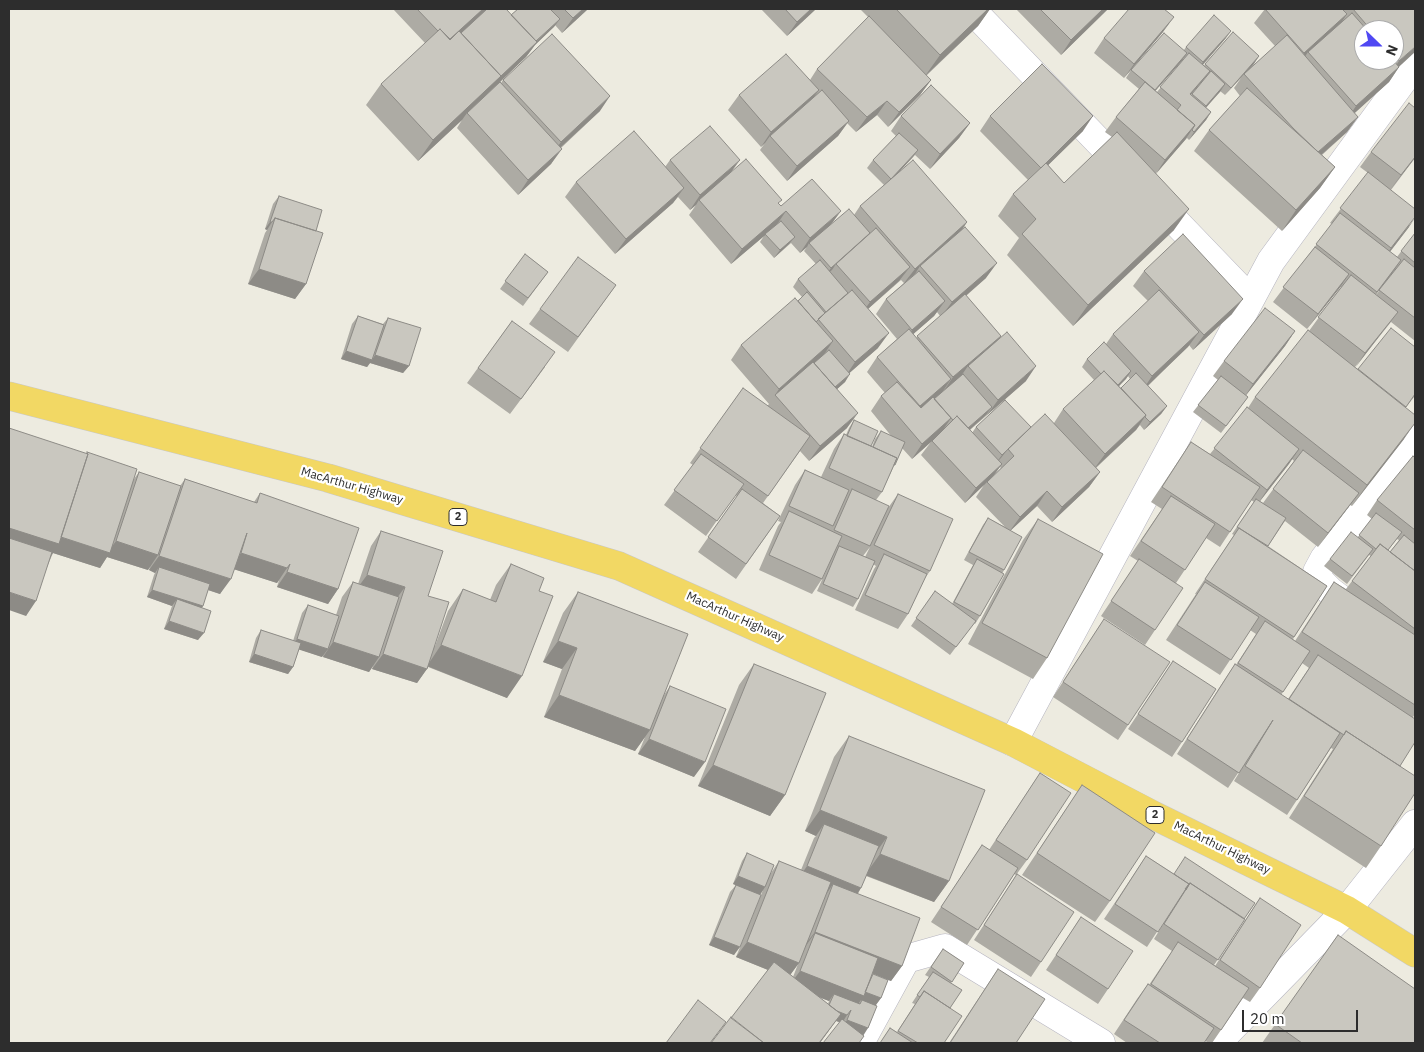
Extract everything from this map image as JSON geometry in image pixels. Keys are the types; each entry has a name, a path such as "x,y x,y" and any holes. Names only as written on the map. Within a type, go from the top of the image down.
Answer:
{"highway":[{"name":"MacArthur Highway","path":"9,396 328,478 619,566 1013,742 1153,815 1348,910 1415,953"}],"street":[{"path":"971,9 1250,299"},
{"path":"1013,742 1271,260 1415,64"},
{"path":"1415,438 1324,559 1318,572 1318,579 1330,591 1415,655"},
{"path":"1217,1043 1348,910 1415,824"},
{"path":"860,1043 906,959 945,948 1101,1043"}],"building":[{"path":"417,9 483,9 450,39 440,29 438,31"},
{"path":"487,9 506,9 537,42 501,76 461,33"},
{"path":"518,9 550,9 560,19 536,41 511,15"},
{"path":"564,9 583,9 573,18"},
{"path":"785,9 811,9 797,22"},
{"path":"896,9 988,9 940,55"},
{"path":"1040,9 1103,9 1071,40"},
{"path":"1129,9 1164,9 1174,17 1134,64 1104,38"},
{"path":"1265,9 1342,9 1347,14 1304,53"},
{"path":"1353,9 1415,9 1415,47 1404,57 1404,20 1362,20"},
{"path":"1352,13 1358,20 1354,20 1354,70 1396,70 1356,106 1308,52"},
{"path":"1214,15 1231,31 1203,62 1186,47"},
{"path":"869,16 931,80 899,112 887,101 867,117 817,69"},
{"path":"440,29 450,40 459,31 501,76 433,140 381,84"},
{"path":"1233,32 1259,56 1231,88 1205,64"},
{"path":"1164,33 1187,53 1155,90 1131,70"},
{"path":"552,34 610,96 561,142 503,80"},
{"path":"1287,35 1358,117 1318,152 1293,128 1244,74"},
{"path":"1189,53 1210,71 1190,94 1211,112 1194,132 1192,130 1195,125 1177,110 1181,105 1160,87"},
{"path":"786,54 819,90 771,132 739,95"},
{"path":"1042,64 1093,116 1041,168 990,116"},
{"path":"1211,71 1225,84 1206,106 1192,94"},
{"path":"500,82 562,149 528,180 467,113"},
{"path":"1145,82 1195,125 1165,160 1116,117"},
{"path":"931,85 970,123 940,154 901,116"},
{"path":"1247,88 1335,167 1296,210 1209,130"},
{"path":"822,90 849,121 797,166 770,136"},
{"path":"1409,103 1415,108 1415,157 1401,175 1371,152"},
{"path":"710,126 740,160 700,195 670,160"},
{"path":"634,131 684,188 626,239 576,182"},
{"path":"1117,132 1189,209 1088,305 1022,234 1036,219 1013,194 1046,163 1064,183"},
{"path":"899,133 918,150 891,179 873,160"},
{"path":"746,159 782,200 778,203 781,206 812,179 841,211 810,238 786,211 742,249 699,200"},
{"path":"913,160 967,222 915,269 860,206"},
{"path":"1368,172 1415,209 1415,217 1391,248 1340,208"},
{"path":"279,196 322,210 316,231 275,218 270,222"},
{"path":"849,209 870,233 831,268 809,243"},
{"path":"1340,213 1401,260 1377,292 1316,244"},
{"path":"275,218 323,233 306,284 259,269"},
{"path":"781,221 795,237 780,250 765,234"},
{"path":"965,227 997,263 952,302 920,266"},
{"path":"876,228 910,267 870,302 836,264"},
{"path":"1415,233 1415,263 1401,251"},
{"path":"1183,234 1243,299 1204,335 1144,271"},
{"path":"1315,247 1349,274 1318,314 1283,287"},
{"path":"525,254 548,272 528,298 505,281"},
{"path":"578,257 616,285 578,337 540,309"},
{"path":"1404,259 1415,268 1415,318 1379,290"},
{"path":"820,260 848,293 826,312 798,279"},
{"path":"919,271 945,301 912,330 886,299"},
{"path":"1351,275 1398,312 1365,353 1318,317"},
{"path":"852,290 889,333 855,362 818,319"},
{"path":"1159,290 1199,332 1152,376 1113,334"},
{"path":"807,292 825,313 816,322 798,301"},
{"path":"965,294 1001,336 953,377 917,336"},
{"path":"795,298 833,341 779,389 741,345"},
{"path":"1265,308 1295,331 1253,384 1224,361"},
{"path":"358,316 384,325 372,360 346,351"},
{"path":"388,318 421,328 409,366 375,355"},
{"path":"512,321 555,352 521,399 478,368"},
{"path":"1391,328 1415,347 1415,394 1406,407 1358,369"},
{"path":"909,329 951,379 920,406 877,357"},
{"path":"1308,330 1415,415 1415,423 1367,485 1255,397"},
{"path":"1007,332 1036,366 998,400 968,366"},
{"path":"1104,342 1131,371 1118,385 1104,371 1101,374 1087,359"},
{"path":"829,350 850,374 835,387 814,363"},
{"path":"813,362 858,413 820,446 775,395"},
{"path":"1104,371 1146,415 1105,454 1063,409"},
{"path":"1136,373 1167,406 1150,422 1121,388"},
{"path":"963,374 992,407 968,428 957,416 953,420 934,399"},
{"path":"1221,376 1248,397 1226,426 1198,405"},
{"path":"897,382 921,408 933,397 951,418 922,444 881,396"},
{"path":"743,388 810,436 768,496 700,448"},
{"path":"1005,400 1031,427 1002,455 976,427"},
{"path":"1247,407 1299,449 1267,490 1214,448"},
{"path":"1045,414 1100,472 1062,507 1047,491 1020,517 987,482 1014,456 1008,449"},
{"path":"957,416 1002,464 976,488 932,441"},
{"path":"854,420 878,431 871,446 847,436"},
{"path":"9,428 88,454 59,544 9,528"},
{"path":"881,431 905,442 895,465 897,458 873,447"},
{"path":"844,434 897,458 882,492 829,468"},
{"path":"1191,442 1260,487 1230,532 1162,487"},
{"path":"1303,450 1359,493 1328,533 1273,489"},
{"path":"87,452 137,469 110,553 61,537 88,454"},
{"path":"701,454 744,484 717,521 674,490"},
{"path":"1413,456 1415,458 1415,530 1377,500"},
{"path":"805,470 849,490 833,526 789,506"},
{"path":"139,472 181,486 158,555 116,541"},
{"path":"185,479 257,503 260,493 359,528 338,589 287,572 290,564 287,568 241,553 247,533 231,579 159,556"},
{"path":"742,489 780,516 746,564 708,537"},
{"path":"852,489 889,506 870,546 834,530"},
{"path":"898,494 953,519 930,571 874,545"},
{"path":"1171,496 1215,524 1185,570 1141,541"},
{"path":"1256,499 1286,518 1268,546 1237,527"},
{"path":"789,511 842,536 822,579 769,555"},
{"path":"1376,513 1402,532 1388,550 1380,544 1376,549 1359,535"},
{"path":"988,518 1022,537 1004,570 969,552"},
{"path":"1038,519 1103,554 1047,658 982,623"},
{"path":"1239,528 1327,586 1294,637 1205,579"},
{"path":"381,531 443,551 428,596 449,602 427,669 383,654 405,587 367,575"},
{"path":"1351,532 1373,549 1352,576 1330,559"},
{"path":"1404,535 1415,544 1415,571 1390,552"},
{"path":"9,538 52,552 36,601 9,592"},
{"path":"1380,544 1415,571 1415,629 1352,581"},
{"path":"839,546 875,561 858,599 823,584"},
{"path":"884,554 927,574 908,614 865,595"},
{"path":"977,559 1004,574 980,616 954,602"},
{"path":"1139,559 1183,588 1155,630 1111,601"},
{"path":"511,564 544,578 539,591 553,596 522,676 441,645 463,589 496,602"},
{"path":"159,567 210,584 203,606 152,590"},
{"path":"353,582 399,597 379,657 333,642"},
{"path":"1205,582 1259,617 1231,660 1177,625"},
{"path":"1334,582 1415,635 1415,705 1302,632"},
{"path":"935,591 976,621 956,647 916,618"},
{"path":"578,592 688,634 650,730 559,695 577,648 558,641"},
{"path":"177,599 211,611 204,633 169,621"},
{"path":"308,605 339,616 328,649 297,639"},
{"path":"1104,619 1170,662 1128,725 1063,682"},
{"path":"1265,621 1310,651 1283,692 1238,663"},
{"path":"261,630 301,643 293,667 254,654"},
{"path":"1318,655 1415,719 1415,742 1400,766 1346,731 1344,735 1289,699"},
{"path":"1173,661 1216,689 1182,742 1138,714"},
{"path":"754,664 826,693 785,795 713,765"},
{"path":"1235,664 1340,733 1297,800 1245,766 1273,720 1239,773 1187,739"},
{"path":"670,686 726,709 705,762 649,739"},
{"path":"1346,731 1415,776 1415,793 1381,846 1304,796"},
{"path":"849,736 985,790 949,881 880,854 887,837 820,810"},
{"path":"1040,773 1071,793 1027,860 996,840"},
{"path":"1082,785 1155,833 1110,901 1037,853"},
{"path":"824,824 879,846 861,888 807,866"},
{"path":"982,845 1018,868 978,930 941,907"},
{"path":"747,853 774,865 765,887 738,876"},
{"path":"1146,856 1189,884 1158,932 1115,904"},
{"path":"1185,857 1255,903 1244,919 1190,883 1185,889 1189,884 1174,874"},
{"path":"779,861 831,882 799,963 747,942"},
{"path":"1017,874 1074,912 1041,962 984,925"},
{"path":"1190,883 1245,919 1218,960 1164,924"},
{"path":"833,884 920,918 902,966 815,932"},
{"path":"736,885 761,895 740,947 714,937"},
{"path":"1260,898 1301,925 1260,988 1220,960"},
{"path":"1081,917 1133,951 1108,989 1056,955"},
{"path":"815,933 878,958 864,996 800,971"},
{"path":"1338,935 1415,989 1415,1043 1302,1043 1275,1024"},
{"path":"1178,942 1249,988 1221,1030 1151,984"},
{"path":"943,949 964,963 952,982 931,967"},
{"path":"774,962 841,1014 819,1043 764,1043 731,1018"},
{"path":"998,969 1045,999 1016,1043 950,1043"},
{"path":"933,972 962,990 950,1008 924,991 920,997 917,995"},
{"path":"873,974 888,980 881,998 865,992"},
{"path":"1148,984 1214,1028 1204,1043 1160,1043 1124,1020"},
{"path":"924,991 962,1016 944,1043 918,1043 898,1031"},
{"path":"834,994 860,1004 862,1000 877,1006 868,1028 847,1020 851,1010 847,1015 829,1005"},
{"path":"698,1000 726,1022 710,1043 666,1043"},
{"path":"731,1017 764,1043 711,1043"},
{"path":"842,1019 864,1036 859,1043 823,1043"},
{"path":"890,1028 913,1043 880,1043"}]}
